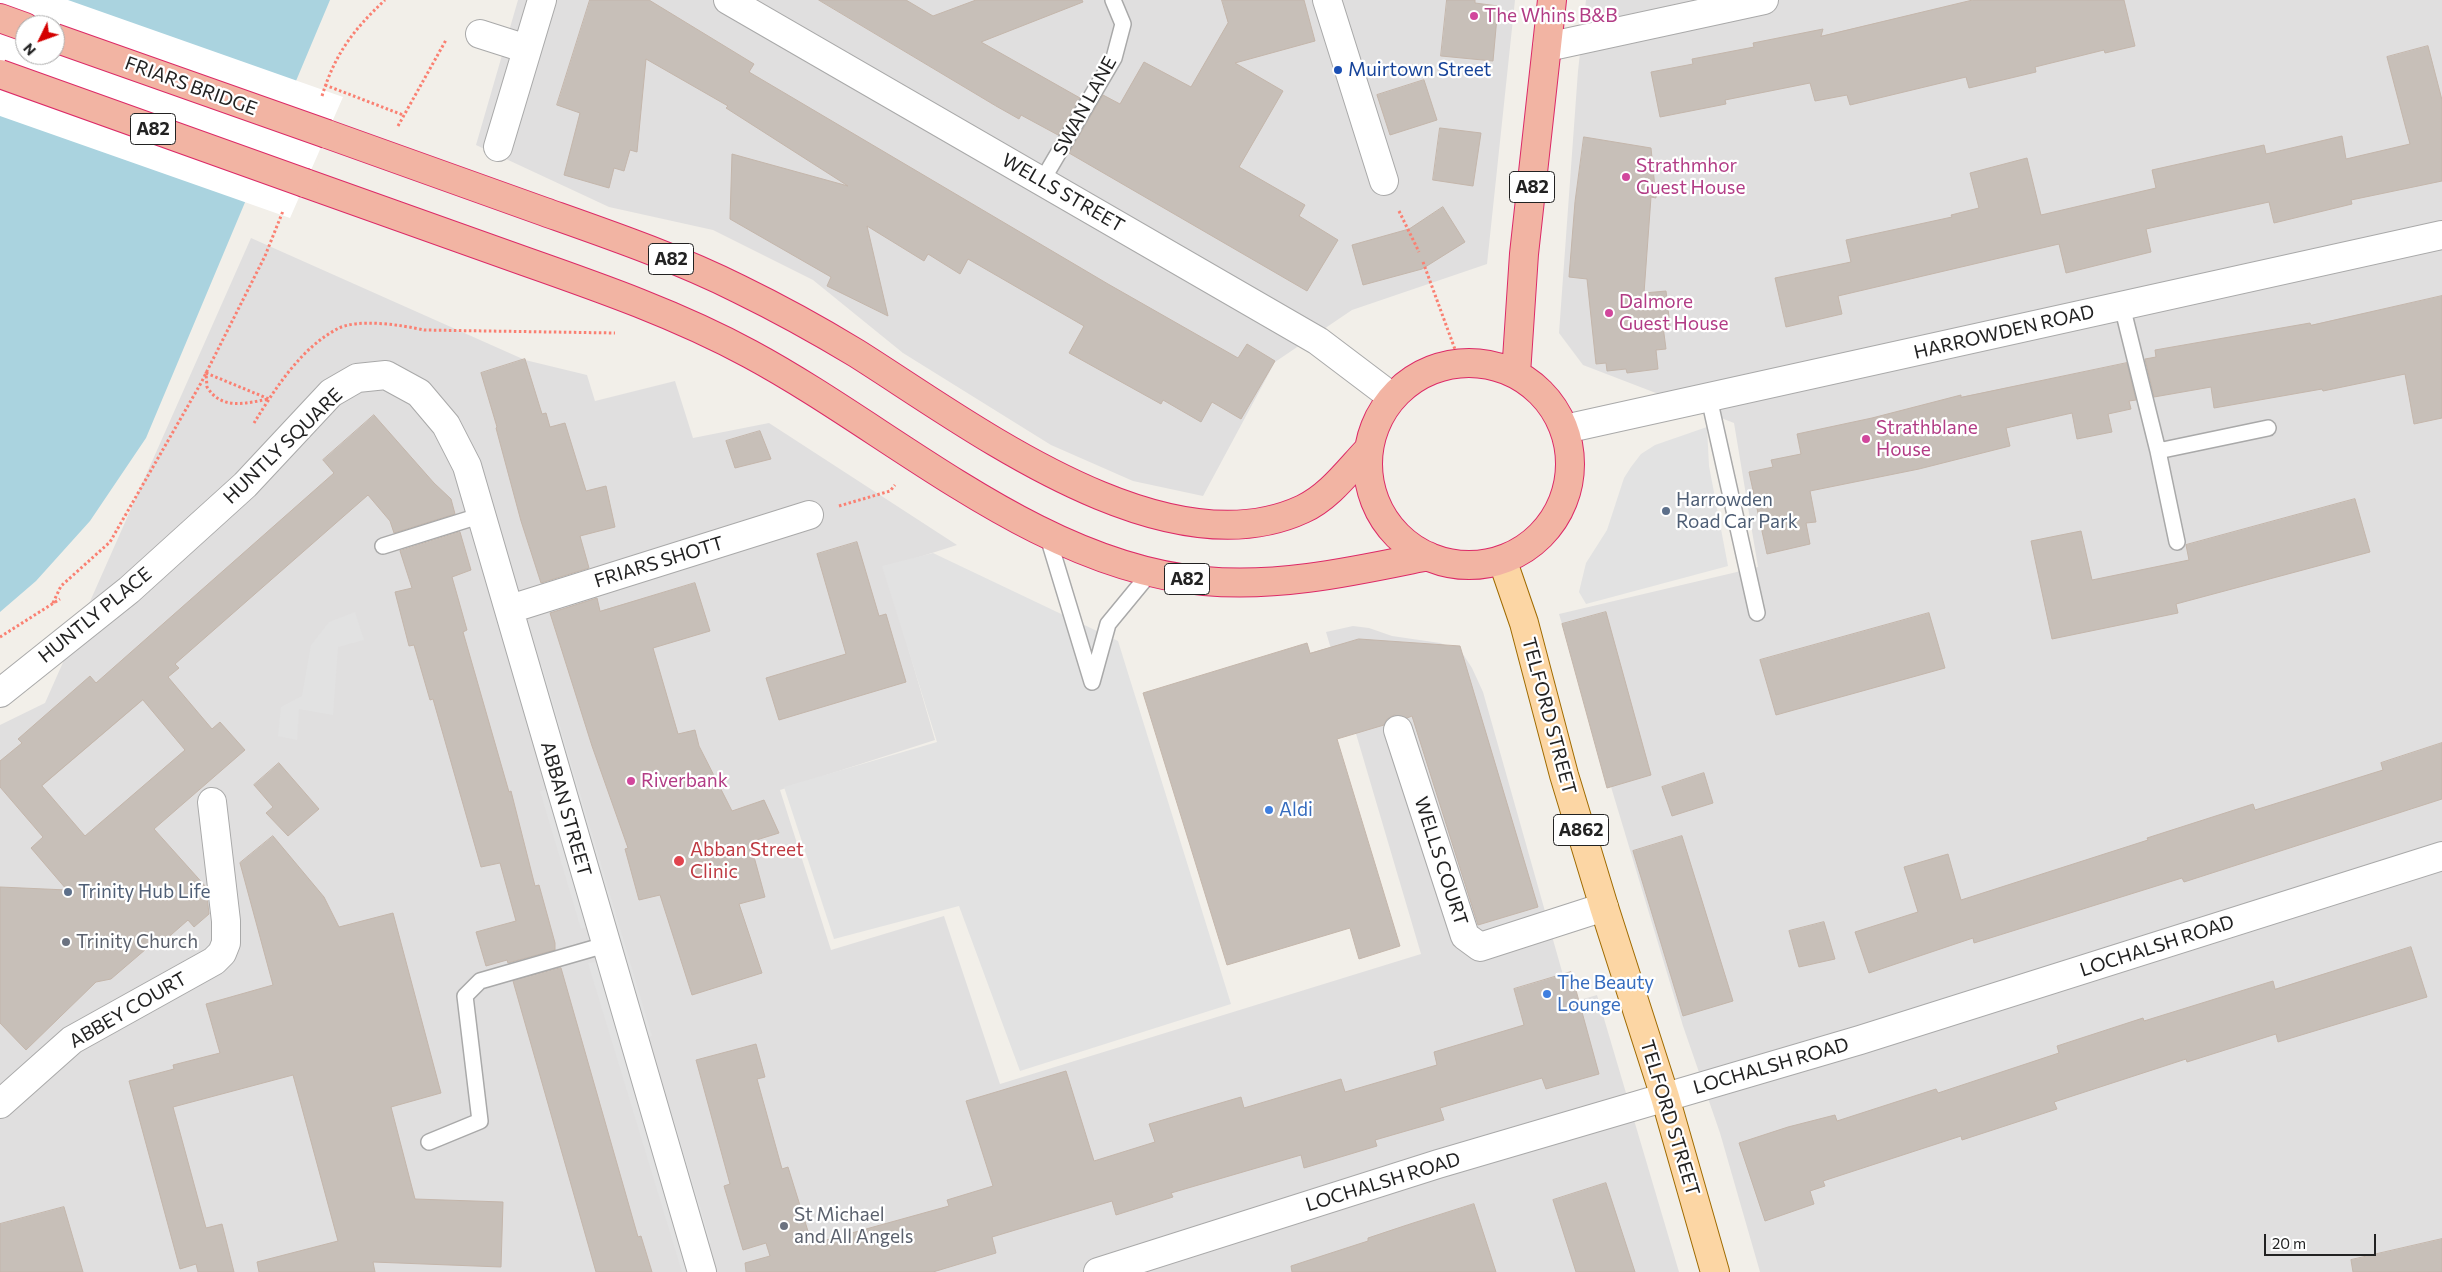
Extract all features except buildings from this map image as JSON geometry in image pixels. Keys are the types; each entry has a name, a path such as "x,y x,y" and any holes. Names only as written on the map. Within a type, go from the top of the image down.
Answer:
{"highway":[{"name":"A82","path":"1516,374 1524,254 1552,0"},
{"path":"0,18 15,23"},
{"name":"FRIARS BRIDGE","path":"65,42 628,241 738,288 852,351 989,438 1048,471 1100,496 1148,514 1229,526 1281,518 1306,508 1333,487 1367,451"},
{"name":"A82","path":"0,74 644,305 748,353 837,405 963,487 1047,534 1108,561 1150,573 1205,582 1272,582 1333,575 1428,556"},
{"name":"A82","path":"1460,363 1484,364 1516,374 1544,395 1566,429 1572,464 1564,505 1545,534 1503,562 1464,565 1428,556 1398,537 1377,510 1367,475 1367,451 1378,419 1392,397 1421,374 1448,364 1460,363"}],"main road":[{"name":"TELFORD STREET","path":"1503,562 1524,623 1564,775 1665,1097 1715,1272"}],"street":[{"path":"498,148 542,0"},
{"name":"WELLS STREET","path":"728,0 1318,340 1392,397"},
{"path":"1327,0 1384,181"},
{"path":"1547,46 1764,0"},
{"path":"480,34 527,49"},
{"name":"HARROWDEN ROAD","path":"1566,429 2442,235"},
{"name":"ABBAN STREET","path":"386,375 419,393 446,425 466,466 510,609 605,945 702,1272"},
{"name":"HUNTLY SQUARE","path":"189,535 245,485 331,393 357,378 386,375"},
{"name":"FRIARS SHOTT","path":"510,609 809,515"},
{"name":"HUNTLY PLACE","path":"0,693 129,590 189,535"},
{"name":"WELLS COURT","path":"1398,730 1465,936 1480,947 1604,907"},
{"name":"ABBEY COURT","path":"0,1104 72,1040 214,961 222,953 226,943 226,921 212,802"},
{"name":"LOCHALSH ROAD","path":"1098,1272 1438,1164 1787,1061 2442,856"}],"lane":[{"name":"SWAN LANE","path":"1042,181 1114,58 1123,24 1113,0"},
{"path":"2122,306 2158,451 2177,542"},
{"path":"1709,398 1757,613"},
{"path":"2158,451 2268,428"},
{"path":"382,546 482,515"},
{"path":"1047,534 1092,682 1108,624 1150,573"},
{"path":"429,1142 480,1121 465,996 480,981 605,945"}],"path":[{"path":"320,104 331,67 359,24 385,0"},
{"path":"395,132 447,38"},
{"path":"325,85 403,115"},
{"path":"1384,181 1419,252"},
{"path":"52,604 61,586 110,542 206,373 265,256 284,206"},
{"path":"1423,262 1460,363"},
{"path":"250,430 269,399 306,351 338,328 366,324 398,324 424,330 615,333"},
{"path":"206,373 207,387 220,401 244,404 269,399"},
{"path":"206,373 269,399"},
{"path":"809,515 890,491 895,484"},
{"path":"0,637 67,594"},
{"path":"52,604 72,636"}],"shaded area":[{"path":"518,0 1515,0 1487,264 1352,310 1275,362 1203,496 1133,481 1051,445 903,353 813,280 713,230 609,207 476,145"},
{"path":"1586,0 2442,0 2442,1272 1760,1272 1720,1133 1683,1026 1559,614 1758,567 1734,423 1583,365 1559,333 1578,71"},
{"path":"251,238 525,360 587,375 595,401 675,381 693,438 769,423 957,545 885,568 935,740 780,790 831,950 944,916 1000,1084 1421,954 1326,632 1353,626 1369,628 1392,636 1440,643 1461,651 1472,668 1483,692 1563,975 1514,989 1522,1017 1597,995 1679,1272 0,1272 0,725 45,703"},
{"name":"Harrowden Road Car Park","path":"1707,427 1709,466 1728,566 1586,604 1579,592 1586,563 1607,530 1624,478 1631,467 1641,454 1655,445"},
{"path":"933,553 1118,641 1231,1004 1020,1071 959,906 834,939 784,787 937,742 882,566"},
{"path":"355,612 364,640 338,647 333,715 299,709 297,740 278,736 281,707 302,696 311,645 329,622"},
{"path":"542,665 652,1036 642,1039 532,670"},
{"path":"549,789 590,926 581,929 540,791"},
{"path":"600,962 692,1272 682,1272 588,963"},
{"path":"674,1120 711,1243 702,1244 665,1121"}],"water":[{"path":"0,0 330,0 146,438 90,521 36,581 0,612"}],"pier":[{"path":"0,0 68,0 343,97 290,218 0,116"}],"place":[{"name":"The Whins B&B","path":"1474,16"},
{"name":"Muirtown Street","path":"1338,70"},
{"name":"Strathmhor Guest House","path":"1626,177"},
{"name":"Dalmore Guest House","path":"1609,313"},
{"name":"Strathblane House","path":"1866,439"},
{"name":"Harrowden Road Car Park","path":"1666,511"},
{"name":"Riverbank","path":"631,781"},
{"name":"Aldi","path":"1269,810"},
{"name":"Abban Street Clinic","path":"679,861"},
{"name":"Trinity Hub Life","path":"68,892"},
{"name":"Trinity Church","path":"66,942"},
{"name":"The Beauty Lounge","path":"1547,994"},
{"name":"St Michael and All Angels","path":"784,1226"}]}
